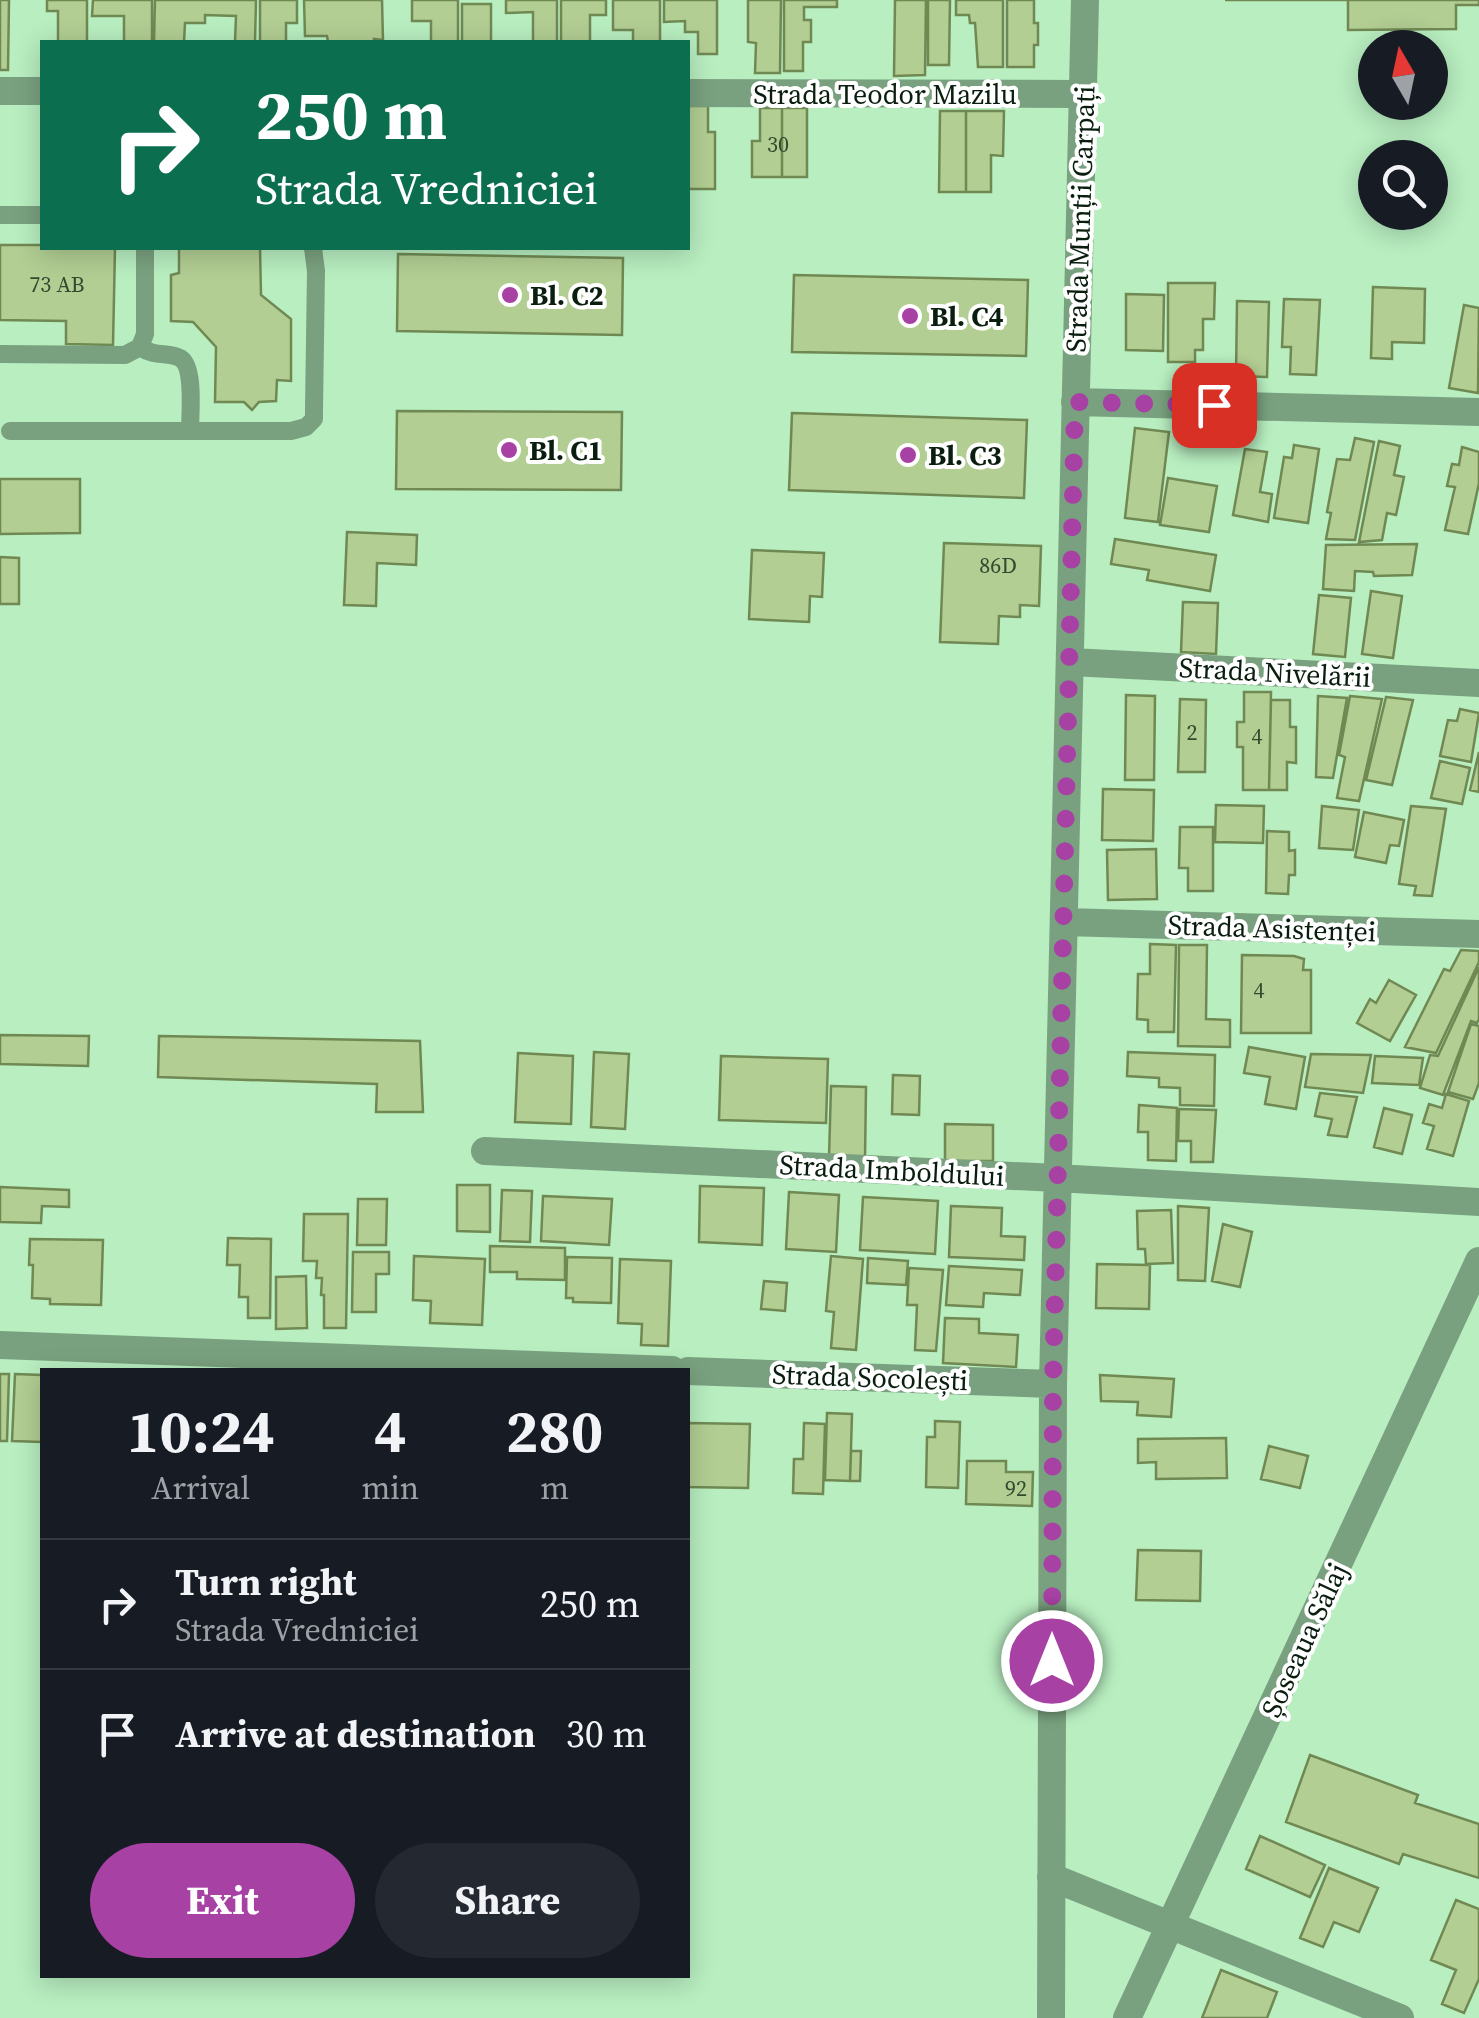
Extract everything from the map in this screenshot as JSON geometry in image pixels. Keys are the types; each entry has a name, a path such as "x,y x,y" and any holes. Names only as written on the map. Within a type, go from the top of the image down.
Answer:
{"street":[{"name":"Strada Munții Carpați","path":"1051,2018 1053,1384 1085,0"},
{"path":"0,91 40,92"},
{"name":"Strada Teodor Mazilu","path":"690,93 1083,94"},
{"path":"1075,402 1479,412"},
{"name":"Strada Nivelării","path":"1071,662 1479,683"},
{"name":"Strada Asistenței","path":"1065,922 1479,934"},
{"name":"Strada Imboldului","path":"486,1151 1479,1202"},
{"name":"Șoseaua Sălaj","path":"1128,2018 1479,1261"},
{"path":"0,1346 616,1368"},
{"name":"Strada Socolești","path":"690,1370 1053,1384"},
{"path":"1051,1877 1400,2018"}],"lane":[{"path":"0,215 40,215"},
{"path":"0,354 125,355 140,347 145,334 145,250"},
{"path":"10,431 292,431 306,427 314,419 316,271 312,250"},
{"path":"140,347 150,354 178,357 185,362 190,378 190,431"}],"building":[{"path":"0,0 9,0 8,70 0,70"},
{"path":"47,0 87,0 87,40 58,40 58,11 47,11"},
{"path":"93,0 152,0 152,40 124,40 124,16 92,16"},
{"path":"155,0 256,0 255,40 235,40 236,16 205,15 205,23 185,23 184,40 154,40"},
{"path":"260,0 297,0 297,23 286,23 286,40 260,40"},
{"path":"304,0 382,0 383,40 305,36"},
{"path":"412,0 458,0 458,40 431,40 431,21 412,21"},
{"path":"506,0 557,0 557,40 533,40 533,12 506,13"},
{"path":"561,0 606,0 606,15 590,15 590,40 561,40"},
{"path":"613,0 660,0 660,40 633,40 633,30 613,30"},
{"path":"664,0 717,0 717,54 698,54 698,32 685,32 685,21 664,22"},
{"path":"748,0 781,0 780,73 755,73 756,43 748,42"},
{"path":"784,0 837,0 837,7 804,7 804,20 811,20 811,42 803,42 803,71 784,71"},
{"path":"895,0 926,0 925,75 894,76"},
{"path":"928,0 950,0 949,65 928,65"},
{"path":"956,0 1003,0 1003,67 978,67 975,23 970,23 969,15 956,15"},
{"path":"1007,0 1034,0 1038,45 1034,45 1034,67 1007,67"},
{"path":"1348,0 1479,0 1479,5 1456,5 1456,29 1348,30"},
{"path":"462,4 491,4 491,40 462,40"},
{"path":"690,106 708,106 708,132 715,132 715,189 690,189"},
{"path":"760,108 782,108 782,177 752,177 752,141 760,141"},
{"path":"782,108 807,108 807,177 782,177"},
{"path":"940,111 966,111 966,192 939,192"},
{"path":"966,111 1004,111 1003,156 991,155 991,192 966,192"},
{"path":"0,245 40,245 40,250 115,250 113,345 66,344 66,321 0,320"},
{"path":"179,250 260,250 261,295 291,319 291,381 277,380 276,401 259,402 252,410 244,402 215,402 216,347 193,322 171,321 171,275 179,273"},
{"name":"Bl. C2","path":"398,254 623,258 622,335 397,331"},
{"name":"Bl. C4","path":"794,275 1028,280 1026,356 792,352"},
{"path":"1168,283 1215,283 1214,319 1203,319 1203,350 1195,350 1195,362 1168,362"},
{"path":"1373,287 1425,289 1424,343 1392,342 1392,359 1371,358"},
{"path":"1126,294 1164,295 1163,351 1126,350"},
{"path":"1284,299 1320,300 1316,375 1290,374 1291,347 1282,347"},
{"path":"1237,301 1269,302 1267,377 1236,376"},
{"path":"1464,305 1479,308 1478,393 1449,388"},
{"name":"Bl. C1","path":"397,411 622,412 621,490 396,489"},
{"name":"Bl. C3","path":"792,413 1027,420 1024,498 789,490"},
{"path":"1135,428 1169,432 1158,522 1125,518"},
{"path":"1355,438 1374,442 1355,540 1326,539 1337,459 1350,460"},
{"path":"1379,441 1400,446 1394,475 1404,477 1396,515 1387,513 1382,540 1359,542"},
{"path":"1294,445 1319,449 1308,523 1274,518 1284,457 1292,458"},
{"path":"1462,447 1479,452 1479,483 1468,534 1445,530 1455,487 1447,486 1452,464 1459,465"},
{"path":"1245,449 1267,452 1260,492 1272,494 1268,522 1233,515"},
{"path":"1168,478 1217,486 1209,532 1160,525"},
{"path":"0,479 80,479 80,533 0,534"},
{"path":"347,532 417,535 416,565 377,563 376,606 344,605"},
{"path":"1115,539 1216,555 1210,591 1147,580 1149,570 1111,564"},
{"path":"944,543 1041,546 1039,606 1020,605 1020,617 999,616 998,644 940,642"},
{"path":"1417,544 1412,575 1374,576 1373,572 1355,571 1354,591 1323,589 1326,545"},
{"path":"752,550 824,553 822,597 810,596 809,622 749,619"},
{"path":"0,557 19,558 19,604 0,604"},
{"path":"1371,591 1402,596 1393,658 1362,654"},
{"path":"1319,595 1351,598 1345,657 1313,654"},
{"path":"1183,602 1218,603 1216,654 1181,652"},
{"path":"1244,692 1271,692 1269,790 1243,790 1243,747 1237,747 1237,722 1244,722"},
{"path":"1126,695 1155,696 1154,780 1125,780"},
{"path":"1318,696 1347,698 1333,778 1316,777"},
{"path":"1350,696 1382,699 1359,801 1337,798 1345,757 1339,755"},
{"path":"1386,697 1413,700 1392,785 1366,780"},
{"path":"1180,699 1206,700 1205,772 1178,772"},
{"path":"1271,700 1290,700 1290,727 1296,727 1296,763 1287,762 1287,790 1269,790"},
{"path":"1460,709 1479,713 1471,762 1440,756 1448,720 1457,721"},
{"path":"1479,752 1479,792 1470,790"},
{"path":"1440,761 1470,768 1462,804 1431,798"},
{"path":"1103,789 1154,790 1153,841 1102,840"},
{"path":"1216,805 1264,806 1263,843 1215,842"},
{"path":"1322,806 1359,810 1353,850 1319,848"},
{"path":"1411,806 1446,809 1432,896 1414,895 1416,886 1399,884"},
{"path":"1364,812 1404,820 1399,846 1390,845 1386,863 1355,857"},
{"path":"1180,827 1213,827 1213,891 1188,891 1188,868 1179,868"},
{"path":"1267,831 1289,832 1289,851 1295,850 1295,875 1289,875 1288,894 1266,893"},
{"path":"1156,849 1157,899 1108,900 1107,850"},
{"path":"1150,944 1176,945 1174,1032 1148,1032 1148,1020 1137,1019 1138,974 1150,974"},
{"path":"1179,945 1207,945 1206,1019 1230,1020 1230,1047 1178,1046"},
{"path":"1461,950 1479,951 1479,962 1436,1053 1405,1047 1444,969 1450,971"},
{"path":"1242,955 1304,959 1303,970 1311,970 1311,1033 1241,1033"},
{"path":"1479,967 1479,1019 1477,1023 1471,1021 1443,1095 1420,1088 1430,1055 1438,1056"},
{"path":"1389,980 1416,995 1390,1041 1357,1023 1370,999 1376,1003"},
{"path":"1471,1024 1479,1026 1479,1083 1473,1099 1448,1092"},
{"path":"0,1035 89,1036 88,1066 0,1064"},
{"path":"159,1036 420,1041 423,1112 376,1112 377,1084 158,1077"},
{"path":"1249,1047 1305,1057 1296,1109 1265,1104 1270,1077 1244,1073"},
{"path":"594,1052 629,1054 625,1129 591,1127"},
{"path":"1128,1052 1215,1055 1214,1106 1180,1105 1180,1088 1159,1087 1159,1078 1127,1076"},
{"path":"518,1053 573,1056 571,1124 515,1122"},
{"path":"1311,1054 1371,1055 1363,1093 1305,1087"},
{"path":"721,1056 828,1059 826,1123 719,1120"},
{"path":"1375,1056 1423,1058 1419,1085 1372,1083"},
{"path":"893,1075 920,1076 919,1115 892,1114"},
{"path":"831,1086 866,1087 865,1159 829,1158"},
{"path":"1320,1093 1357,1097 1347,1137 1328,1135 1332,1119 1315,1116"},
{"path":"1446,1094 1469,1101 1453,1156 1427,1149 1434,1126 1423,1123 1429,1104 1442,1108"},
{"path":"1139,1105 1177,1108 1176,1161 1148,1160 1148,1132 1138,1132"},
{"path":"1384,1108 1412,1115 1402,1154 1374,1147"},
{"path":"1179,1109 1216,1110 1213,1162 1191,1162 1191,1141 1178,1141"},
{"path":"945,1124 993,1125 993,1161 945,1161"},
{"path":"457,1185 490,1185 490,1232 457,1231"},
{"path":"700,1186 764,1188 762,1245 699,1242"},
{"path":"0,1187 69,1190 69,1207 42,1206 41,1223 0,1222"},
{"path":"502,1190 532,1191 530,1242 500,1241"},
{"path":"789,1192 839,1195 836,1252 786,1249"},
{"path":"543,1196 612,1199 609,1245 541,1241"},
{"path":"863,1197 938,1201 935,1254 860,1250"},
{"path":"358,1199 387,1199 386,1245 357,1245"},
{"path":"951,1206 1002,1208 1001,1236 1025,1237 1024,1260 949,1257"},
{"path":"1178,1206 1209,1208 1205,1281 1178,1280"},
{"path":"1171,1210 1173,1263 1146,1264 1145,1249 1138,1249 1137,1211"},
{"path":"304,1214 348,1214 346,1328 324,1328 324,1295 322,1278 316,1278 317,1261 303,1261"},
{"path":"1223,1224 1252,1232 1240,1287 1212,1281"},
{"path":"228,1238 271,1239 270,1318 248,1318 248,1297 239,1297 240,1265 227,1265"},
{"path":"30,1239 103,1240 101,1305 50,1304 50,1299 32,1298"},
{"path":"490,1246 565,1248 565,1280 517,1279 517,1272 490,1272"},
{"path":"353,1252 389,1252 389,1274 376,1274 376,1312 352,1312"},
{"path":"414,1256 485,1259 482,1325 430,1323 431,1301 413,1300"},
{"path":"831,1256 863,1259 856,1350 831,1348 834,1312 826,1311"},
{"path":"567,1257 612,1258 611,1303 573,1302 573,1298 566,1298"},
{"path":"868,1258 908,1261 906,1285 867,1283"},
{"path":"620,1259 671,1261 668,1346 641,1345 642,1324 618,1323"},
{"path":"1097,1264 1150,1265 1149,1309 1096,1308"},
{"path":"949,1266 1022,1270 1020,1295 984,1293 983,1307 946,1305"},
{"path":"909,1268 943,1270 936,1351 915,1350 917,1305 907,1305"},
{"path":"306,1276 307,1328 276,1329 276,1277"},
{"path":"764,1281 787,1283 785,1311 761,1309"},
{"path":"945,1318 979,1319 979,1333 1018,1335 1016,1367 943,1363"},
{"path":"0,1374 9,1374 7,1441 0,1441"},
{"path":"15,1374 40,1375 40,1442 12,1441"},
{"path":"1100,1375 1174,1379 1171,1417 1137,1415 1138,1402 1101,1401"},
{"path":"827,1413 852,1414 850,1481 825,1480"},
{"path":"935,1421 960,1422 958,1488 926,1487 927,1437 935,1437"},
{"path":"690,1423 750,1424 748,1488 690,1487"},
{"path":"804,1423 825,1424 823,1494 793,1493 794,1459 803,1459"},
{"path":"1226,1438 1227,1478 1156,1479 1156,1462 1138,1463 1138,1439"},
{"path":"1269,1446 1308,1456 1300,1488 1261,1479"},
{"path":"851,1451 861,1451 860,1481 850,1481"},
{"path":"967,1461 1006,1461 1006,1472 1033,1472 1032,1506 966,1504"},
{"path":"1138,1550 1201,1551 1200,1601 1136,1600"},
{"path":"1310,1755 1418,1795 1415,1803 1479,1824 1479,1878 1403,1854 1399,1864 1286,1822"},
{"path":"1260,1836 1325,1865 1310,1897 1246,1869"},
{"path":"1329,1868 1378,1888 1359,1932 1334,1922 1323,1947 1300,1938"},
{"path":"1456,1900 1479,1909 1479,1979 1464,2013 1442,2004 1456,1970 1431,1960"},
{"path":"1221,1970 1277,1992 1267,2018 1202,2018"}],"place":[{"name":"Bl. C2","path":"510,295"},
{"name":"Bl. C4","path":"910,316"},
{"name":"Bl. C1","path":"509,450"},
{"name":"Bl. C3","path":"908,455"}],"route":[{"path":"1052,1661 1053,1384 1075,402 1214,405"}]}
